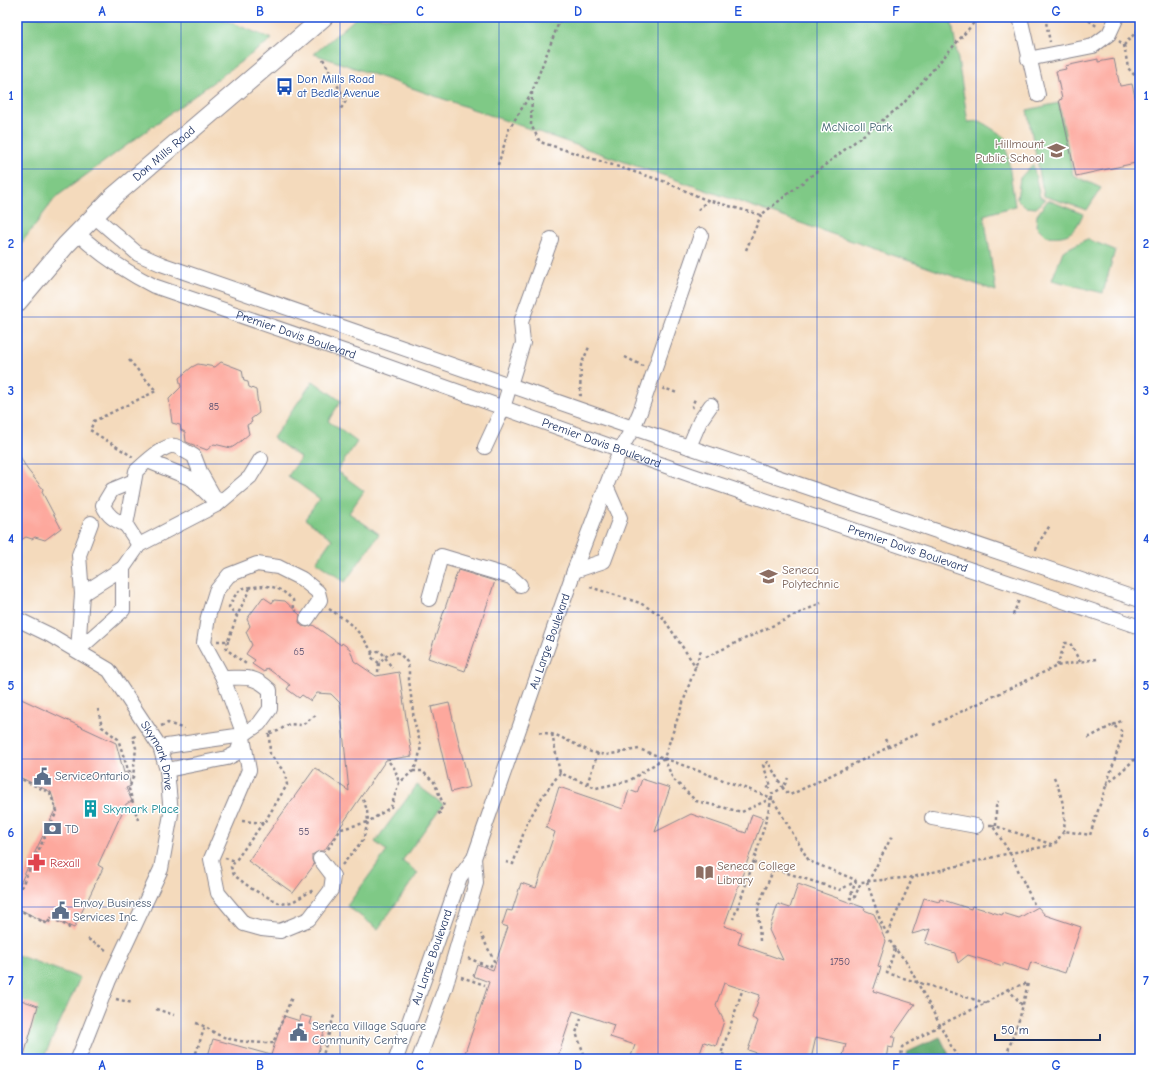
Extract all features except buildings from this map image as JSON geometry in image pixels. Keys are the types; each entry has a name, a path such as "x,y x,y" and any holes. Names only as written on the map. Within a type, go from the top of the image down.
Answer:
{"main road":[{"name":"Don Mills Road","path":"17,303 76,234 114,196 324,17"}],"street":[{"path":"1020,17 1028,59 1038,95"},
{"path":"1028,59 1093,46 1109,34 1116,19 1115,17"},
{"name":"Premier Davis Boulevard","path":"94,216 138,254 161,264 633,428 1140,600"},
{"name":"Premier Davis Boulevard","path":"76,234 122,270 154,286 620,450 1140,627"},
{"name":"Au Large Boulevard","path":"396,1059 460,877 474,858 574,571 620,450 633,428 701,235"},
{"path":"485,446 503,408 523,343 520,322 551,239"},
{"path":"689,447 700,421 711,405"},
{"path":"126,524 136,471 166,447 174,446 194,456 201,474 218,504"},
{"path":"82,594 123,568 139,545 218,504 250,477 261,459"},
{"path":"146,463 192,479 218,504"},
{"path":"134,481 112,490 103,505 106,514 114,520 126,524 139,545"},
{"path":"574,571 604,561 620,518 606,486"},
{"path":"78,650 82,594 79,555 91,523"},
{"path":"429,599 441,556 511,577 520,585"},
{"path":"307,618 320,600 318,592 302,579 278,567 257,564 229,575 216,591 208,617 205,641 223,678 241,727 249,770 211,858 218,892 244,924 262,929 280,931 309,919 331,890 333,877 323,856"},
{"path":"78,650 123,610 123,568"},
{"name":"Skymark Drive","path":"17,619 78,650 109,670 160,747 167,770 171,814 161,869 109,980 78,1059"},
{"path":"160,747 243,735 259,724 270,709 270,690 260,681 251,678 223,678"},
{"path":"167,770 227,758 237,753 243,735"},
{"path":"932,818 976,826"},
{"name":"Au Large Boulevard","path":"419,1059 445,988 476,883 474,858"}],"path":[{"path":"498,165 509,129 532,92 561,17"},
{"path":"746,250 761,214 902,106 979,17"},
{"path":"1045,17 1053,54"},
{"path":"1124,46 1128,68 1137,78 1140,92"},
{"path":"324,59 346,101 340,110"},
{"path":"532,92 531,125 540,142 662,181 707,200 761,214"},
{"path":"698,210 707,200"},
{"path":"586,397 580,395 581,365 589,347"},
{"path":"625,357 644,366"},
{"path":"129,360 156,391 94,422 90,430 146,463"},
{"path":"662,394 664,388 677,393"},
{"path":"1035,553 1040,539 1046,534 1050,525"},
{"path":"237,616 229,607 234,597 242,589 266,585 276,587 293,600 294,609 307,618"},
{"path":"590,587 640,603 661,615 696,667"},
{"path":"250,588 237,616 226,649 252,668"},
{"path":"1013,615 1021,594"},
{"path":"319,602 349,622 361,633 372,652 371,657 379,663"},
{"path":"706,658 821,603"},
{"path":"205,641 228,641"},
{"path":"1057,666 1065,643 1070,643 1080,662"},
{"path":"560,773 596,788 629,780 664,758 701,650"},
{"path":"372,652 379,651 385,656 392,668"},
{"path":"323,856 341,829 368,822 391,807 399,783 413,771 418,761 421,746 414,720 409,680 410,670 407,662 399,653 393,653 385,656 379,663 378,672"},
{"path":"934,725 1057,666 1096,659"},
{"path":"98,709 102,727 118,739 127,767 133,777"},
{"path":"269,733 278,731 289,724 302,724 316,715"},
{"path":"1086,739 1121,721"},
{"path":"1064,831 1090,835 1122,737 1121,731 1113,725"},
{"path":"269,727 270,754 285,774 287,785 264,822 231,867 234,875 252,889 281,904 292,902 312,889 322,887"},
{"path":"539,732 552,734 606,755 639,749 772,798 808,861 856,880"},
{"path":"767,788 771,786 763,765 768,762 782,788 790,795 920,732"},
{"path":"506,862 513,864 527,824 542,797 560,773 552,734"},
{"path":"136,736 133,737 136,748 133,777 129,789 138,820"},
{"path":"885,739 889,747"},
{"path":"587,784 598,753"},
{"path":"664,758 673,779 696,801 742,812 772,798"},
{"path":"1106,785 1134,760 1140,761"},
{"path":"389,762 395,769 399,783"},
{"path":"413,771 422,771 434,782 444,806 438,812 441,814"},
{"path":"17,777 50,793 56,811 17,896"},
{"path":"856,880 850,898 854,899 861,882 913,877 1010,852 1054,845 1064,831 1065,820 1061,794 1054,777"},
{"path":"770,794 782,788 788,778"},
{"path":"733,919 748,883 752,862 760,842 772,798"},
{"path":"333,877 363,840 368,822 367,810 363,799"},
{"path":"996,827 996,807 998,801"},
{"path":"228,819 264,822"},
{"path":"976,826 992,825 1054,845"},
{"path":"992,825 1010,852 1034,904"},
{"path":"892,836 867,882 880,920 887,934 913,877"},
{"path":"752,862 840,890 856,880"},
{"path":"760,941 758,907 774,868"},
{"path":"17,909 48,924 51,918 68,926 70,930"},
{"path":"463,957 490,967 494,961 481,934"},
{"path":"88,939 106,950"},
{"path":"890,941 895,949 906,960 942,1024 958,1059"},
{"path":"895,949 886,973 986,1003"},
{"path":"454,975 485,985"},
{"path":"901,1059 902,1047 942,1024 986,1003 1008,989 1028,983 1020,1017 1005,1059"},
{"path":"1008,989 1022,1005"},
{"path":"736,1059 721,1054 742,991"},
{"path":"196,1023 205,1026 215,1033 247,1043 273,1043 292,997"},
{"path":"116,999 133,1003"},
{"path":"156,1009 174,1015"},
{"path":"322,1059 334,1015"},
{"path":"581,1018 576,1032 586,1059"},
{"path":"194,1059 205,1026"},
{"path":"834,1059 835,1054"}],"green space":[{"path":"17,17 217,17 272,39 56,197 17,249"},
{"name":"McNicoll Park","path":"357,17 951,17 968,122 980,121 1005,137 1015,206 984,215 996,291 314,54"},
{"path":"1059,103 1073,175 1101,188 1087,210 1044,196 1027,110"},
{"path":"1033,164 1040,197 1045,200 1036,208 1025,207 1017,199 1020,178"},
{"path":"1048,200 1083,214 1077,226 1069,233 1060,236 1046,236 1036,226 1037,215"},
{"path":"1087,239 1115,250 1103,293 1052,280 1063,251"},
{"path":"313,381 341,401 328,421 357,442 337,471 364,491 349,513 379,534 345,582 316,562 332,539 305,519 320,499 288,476 301,458 273,438"},
{"path":"417,785 443,804 402,861 418,873 378,929 347,906 387,851 375,842"},
{"path":"17,955 80,978 43,1059 17,1059"},
{"path":"940,1037 951,1059 906,1059 908,1052"}],"place":[{"name":"Don Mills Road at Bedle Avenue","path":"284,86"},
{"name":"Hillmount Public School","path":"1057,151"},
{"name":"Seneca Polytechnic","path":"769,577"},
{"name":"ServiceOntario","path":"42,776"},
{"name":"Skymark Place","path":"90,809"},
{"name":"TD","path":"52,829"},
{"name":"Rexall","path":"37,863"},
{"name":"Seneca College Library","path":"704,873"},
{"name":"Envoy Business Services Inc.","path":"60,910"},
{"name":"Seneca Village Square Community Centre","path":"299,1033"}]}
